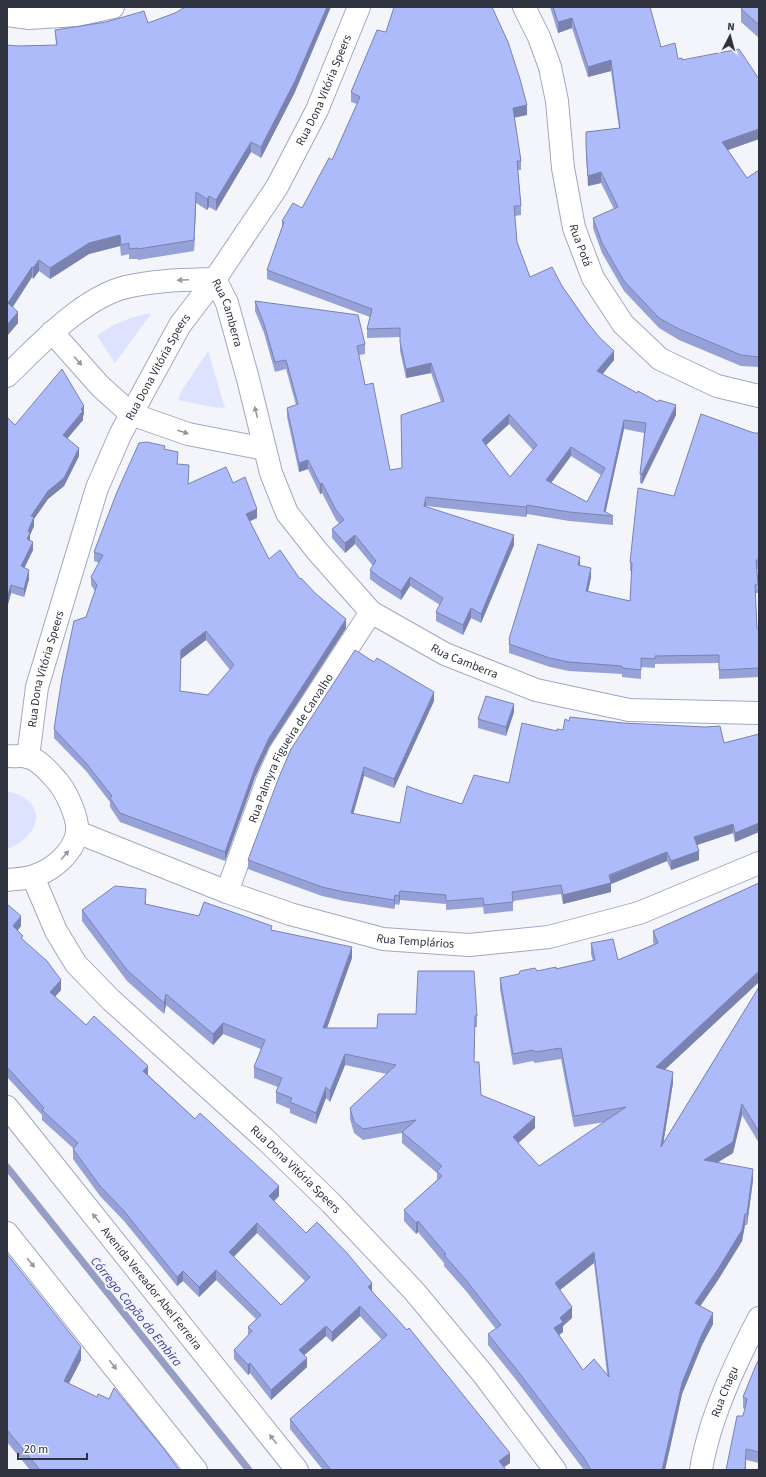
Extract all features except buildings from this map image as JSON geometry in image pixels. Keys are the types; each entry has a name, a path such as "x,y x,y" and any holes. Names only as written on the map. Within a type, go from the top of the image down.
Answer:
{"street":[{"path":"7,15 29,18 77,15 113,7"},
{"name":"Rua Dona Vitória Speers","path":"18,757 37,687 97,488 121,433 180,325 215,278 277,187 317,110 359,7"},
{"name":"Rua Potá","path":"524,7 539,37 550,67 557,101 563,168 574,228 593,278 623,324 660,359 717,386 759,396"},
{"name":"Rua Camberra","path":"7,376 52,332 72,316 100,298 126,287 165,281 215,278 227,303 248,379 271,473 287,513 317,551 371,612 445,654 536,690 629,710 759,713"},
{"path":"52,332 100,386 132,414 188,434 265,449"},
{"name":"Rua Palmyra Figueira de Carvalho","path":"227,892 266,781 280,752 371,612"},
{"path":"7,880 33,877 51,869 64,857 72,846 77,832 73,808 62,786 46,768 18,757"},
{"name":"Rua Templários","path":"77,832 227,892 290,914 383,939 469,945 549,937 639,913 759,863"},
{"name":"Rua Dona Vitória Speers","path":"33,877 56,932 76,964 111,1000 266,1140 331,1203 414,1291 483,1374 555,1470"},
{"name":"Avenida Vereador Abel Ferreira","path":"7,1107 297,1470"},
{"path":"7,1233 196,1470"},
{"name":"Rua Chagu","path":"701,1470 702,1457 716,1413 738,1358 759,1318"}],"shaded area":[{"path":"144,314 151,314 115,363 97,336 119,323"},
{"path":"208,351 225,408 178,400 182,390"},
{"path":"7,791 30,802 35,810 36,818 28,836 19,843 7,849"}],"waterway":[{"name":"Córrego Capão do Embira","path":"7,1167 249,1470"}]}
